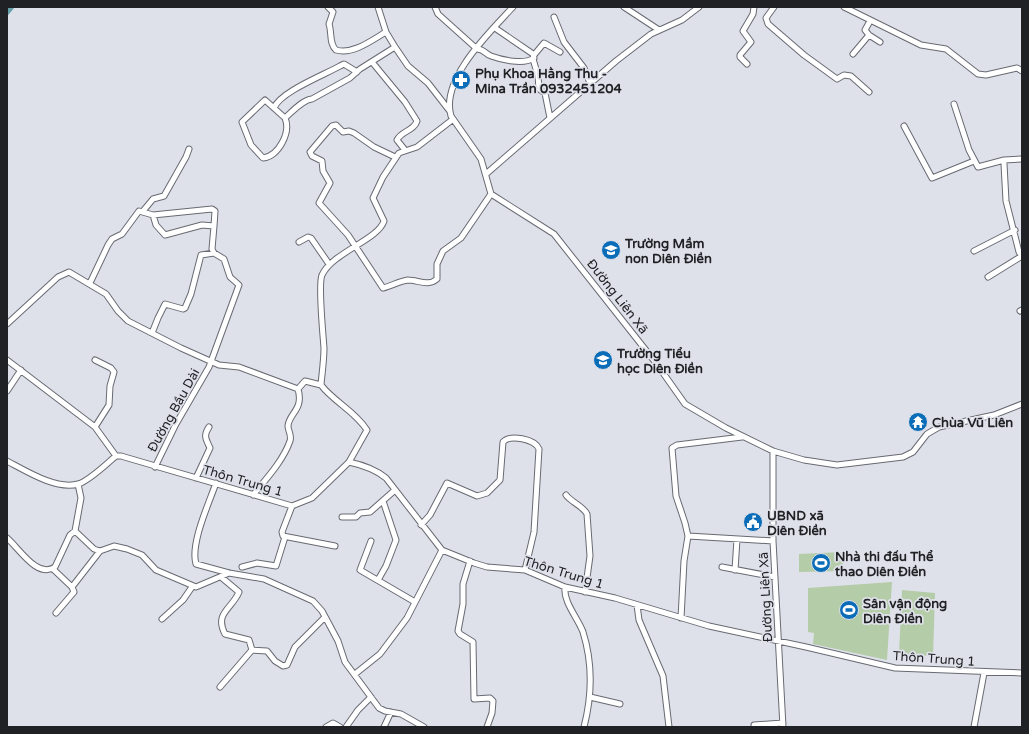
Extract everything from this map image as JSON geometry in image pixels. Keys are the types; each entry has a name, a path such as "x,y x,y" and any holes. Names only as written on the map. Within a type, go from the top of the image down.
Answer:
{"street":[{"path":"328,7 333,12 329,24 332,45 336,50 350,51 386,32"},
{"path":"378,7 386,32 408,66 428,83 449,110"},
{"path":"435,7 438,14 477,49 485,51 491,56 523,63 533,57 544,43 560,52"},
{"path":"395,157 374,147 354,133 349,131 343,132 336,125 332,126 310,152 312,156 322,161 323,171 330,183 319,203 348,235 383,288 407,280 427,283 433,282 437,279 437,264 443,251 461,238 491,194 481,159 452,120 449,110 450,92 453,83 477,49 513,7"},
{"path":"624,7 659,30"},
{"path":"486,174 590,83 659,30 682,20 699,7"},
{"path":"747,64 740,57 740,55 751,42 743,31 753,14 754,7"},
{"path":"774,7 766,18 768,24 804,55 838,79 844,75 851,76 869,92"},
{"path":"844,7 921,45 946,49 978,74 986,75 1017,68 1022,71"},
{"path":"554,17 564,42 584,68 590,83"},
{"path":"870,21 865,30 869,35 880,42"},
{"path":"495,28 533,57 538,76 539,89 546,95 550,118"},
{"path":"853,54 869,35"},
{"path":"285,118 307,100 318,97 341,84 395,47"},
{"path":"372,62 405,102 418,121 412,129 398,137 397,140 404,150"},
{"path":"274,108 281,98 298,86 311,83 344,64 357,72"},
{"path":"265,100 274,108 285,118 287,123 284,140 270,156 263,158 251,145 242,122 265,100"},
{"path":"954,104 960,125 974,161 978,167 983,167 1004,160 1022,159"},
{"path":"320,385 324,350 320,283 321,276 329,264 383,224 384,221 373,198 395,157 404,150 417,147 452,120"},
{"path":"904,126 932,178 974,161"},
{"path":"90,283 112,239 122,234 136,214 139,211 143,211 153,199 164,196 189,149"},
{"path":"988,277 1022,256 1019,252 1006,201 1004,160"},
{"name":"Đường Liên Xã","path":"491,194 500,202 542,224 559,239 656,363 684,404 742,437 773,451 773,541 783,725"},
{"path":"143,211 153,215 209,208 215,211 212,249 214,253 202,255 191,294 185,308 183,310 165,304 152,333"},
{"path":"153,215 156,225 165,235 202,225 214,226"},
{"path":"974,251 1014,230"},
{"path":"299,242 308,237 311,238 329,264"},
{"name":"Đường Bầu Dài","path":"116,456 130,458 155,467 176,424 211,362 239,289 239,285 228,272 224,259 214,253"},
{"path":"7,324 58,277 65,273 74,274 106,294 118,311 128,321 211,362 219,365 239,367 298,389"},
{"path":"7,360 95,426 116,456 78,484 45,480 7,461"},
{"path":"95,360 111,368 114,372 110,386 109,405 95,426"},
{"path":"7,391 21,370"},
{"path":"298,389 305,381 320,385 326,392 360,420 367,430 349,462"},
{"path":"253,495 273,471 290,440 288,426 299,402 300,396 298,389"},
{"path":"773,451 804,460 837,465 903,457 913,452 927,434 939,426 994,415 1022,404"},
{"path":"196,478 210,448 205,438 206,433 210,428"},
{"path":"421,524 430,515 447,483 477,496 487,493 498,483 501,477 503,442 505,439 512,437 535,444 539,449 534,532 525,570"},
{"path":"681,618 684,561 688,536 686,523 676,496 672,448 742,437"},
{"name":"Thôn Trung 1","path":"155,467 216,483 292,506 312,498 349,462 377,471 386,478 442,550 488,567 525,570 565,586 615,598 709,626 895,668 984,673 1022,673"},
{"path":"216,483 199,532 195,563 229,573 264,579 287,588 313,601 325,617 338,642 343,659 379,708 401,714 424,727"},
{"path":"53,569 70,535 75,531 81,498 78,484"},
{"path":"342,517 356,516 360,513 366,514 394,490"},
{"path":"566,495 576,505 585,510 587,514 590,556 585,592"},
{"path":"378,580 391,556 396,540 383,501"},
{"path":"242,567 257,563 274,567 277,564 285,537 282,532 292,506"},
{"path":"75,531 94,549 100,551"},
{"path":"688,536 773,541"},
{"path":"285,537 335,546"},
{"path":"7,538 36,566 47,570 53,569"},
{"path":"735,570 737,539"},
{"path":"371,541 360,570 415,602"},
{"path":"72,587 100,551 114,546 142,555 156,570 192,587 205,585 229,573"},
{"path":"355,674 380,654 406,618 442,550"},
{"path":"470,561 463,584 463,604 458,631 460,634 473,642 474,699 490,698 493,701 492,713 487,727"},
{"path":"722,567 775,577"},
{"path":"53,569 72,587 74,592 56,614"},
{"path":"221,577 239,592 222,615 222,626 228,636 249,640 252,650"},
{"path":"565,586 566,596 584,638 591,680 590,698 584,727"},
{"path":"162,619 183,600 192,587"},
{"path":"637,605 639,620 663,676 669,727"},
{"path":"252,650 267,651 275,661 285,666 296,647 325,617"},
{"path":"220,687 252,650"},
{"path":"974,727 984,673"},
{"path":"346,727 358,710 371,698"},
{"path":"590,698 620,704"},
{"path":"384,727 391,712"},
{"path":"326,727 333,723 340,727"},
{"path":"754,725 783,725"}],"green space":[{"name":"Nhà thi đấu Thể thao Diên Điền","path":"843,552 843,571 799,572 799,554"},
{"name":"Sân vận động Diên Điền","path":"892,582 887,660 813,644 814,633 808,632 808,588"},
{"path":"902,590 935,593 933,656 899,654"}],"waterway":[{"path":"7,13 12,7"}],"place":[{"name":"Phụ Khoa Hằng Thu - Mina Trần 0932451204","path":"461,80"},
{"name":"Trường Mầm non Diên Điền","path":"611,250"},
{"name":"Trường Tiểu học Diên Điền","path":"603,360"},
{"name":"Chùa Vũ Liên","path":"918,422"},
{"name":"UBND xã Diên Điền","path":"753,522"},
{"name":"Nhà thi đấu Thể thao Diên Điền","path":"821,563"},
{"name":"Sân vận động Diên Điền","path":"849,610"}]}
